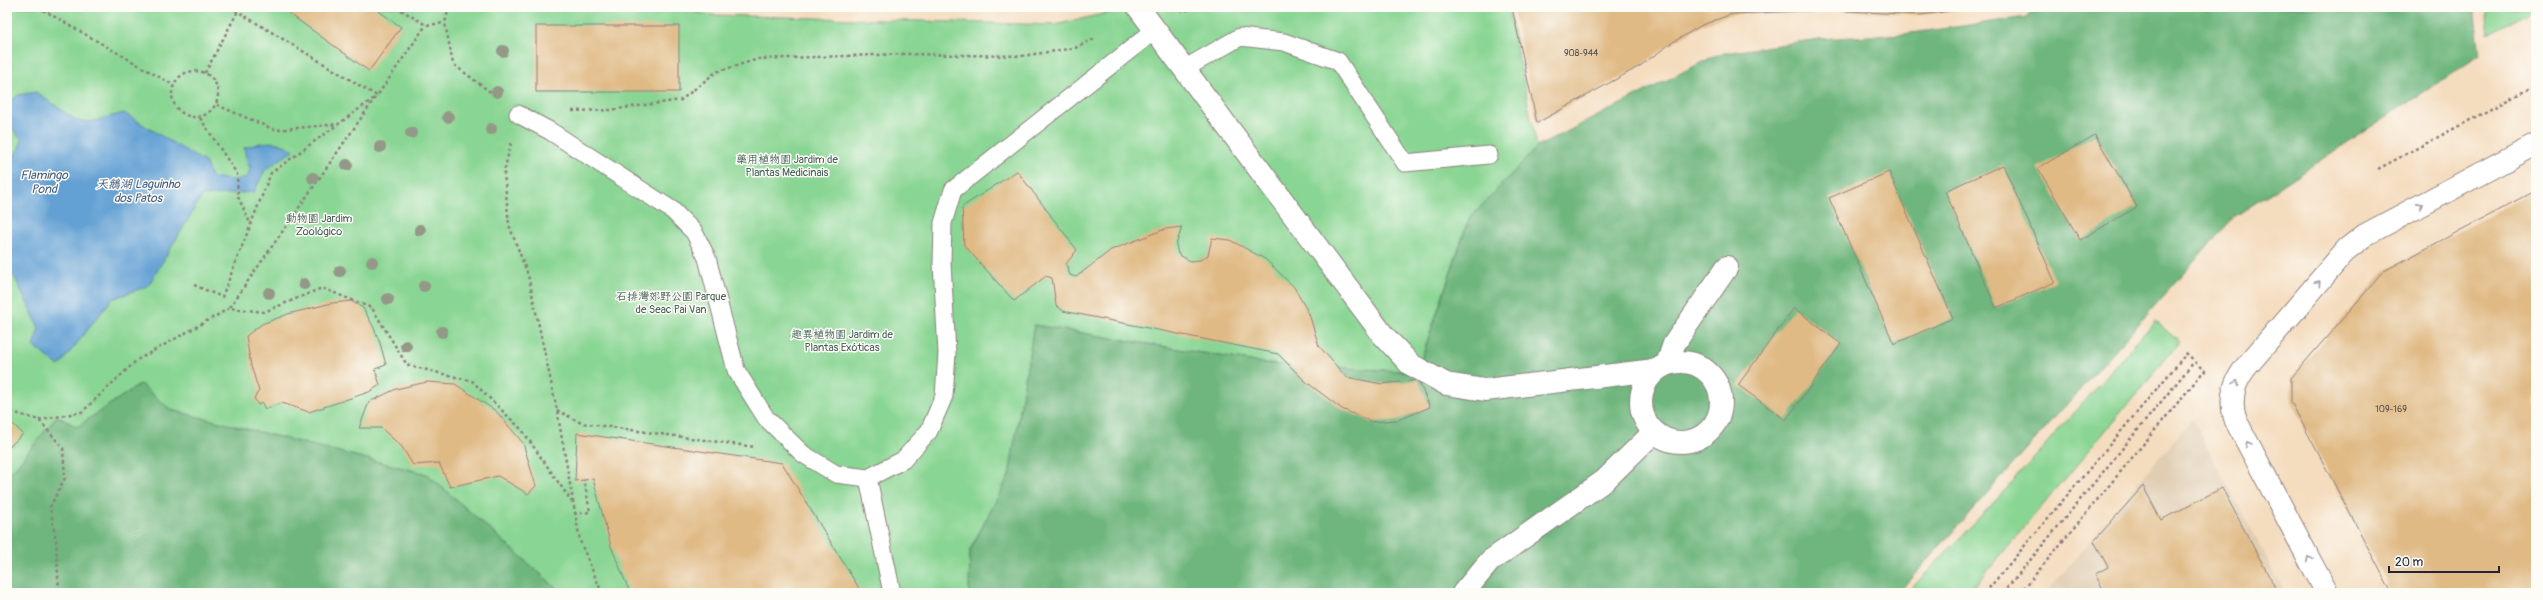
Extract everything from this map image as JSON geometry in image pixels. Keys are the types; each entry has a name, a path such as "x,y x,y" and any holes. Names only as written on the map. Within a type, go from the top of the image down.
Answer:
{"street":[{"path":"1146,17 1383,335 1410,364 1446,384 1485,390 1661,367 1680,362 1692,363 1704,368 1713,377 1719,388 1722,401 1720,414 1715,425 1706,434 1693,440 1680,442 1666,439 1654,432 1646,421 1642,401 1647,382 1661,367 1674,344 1727,267"},
{"path":"2328,593 2236,421 2232,397 2240,373 2347,249 2365,234 2536,144"},
{"path":"1464,593 1490,561 1604,481 1654,432"}],"lane":[{"path":"518,114 550,131 672,210 694,232 707,258 736,370 766,418 803,454 836,474 868,478 903,460 929,431 944,396 947,353 942,263 943,223 953,190 1146,17"},
{"path":"1184,69 1240,37 1284,42 1338,61 1406,163 1489,155"},
{"path":"868,478 892,593"}],"path":[{"path":"38,7 174,85"},
{"path":"48,12 50,7"},
{"path":"230,7 377,96"},
{"path":"396,7 426,25 445,23"},
{"path":"449,7 445,23 453,64 518,114 504,172 509,225 528,275 557,410 574,514 580,541 602,593"},
{"path":"205,73 238,11"},
{"path":"564,112 610,110 681,100 716,72 758,59 904,54 1022,56 1075,48 1146,17"},
{"path":"7,407 12,412 39,420 82,412 137,360 230,308 426,25"},
{"path":"190,71 205,73 216,83 219,98 217,105 207,115 200,118 192,118 179,112 173,99 174,85 178,78 190,71"},
{"path":"2378,169 2536,85"},
{"path":"194,285 222,297 271,173 377,96"},
{"path":"217,105 275,130 339,124"},
{"path":"200,118 236,174 238,198 251,225"},
{"path":"230,308 264,312 322,288 372,308 407,365 472,381 522,430 572,502"},
{"path":"1985,593 2186,354 2232,397"},
{"path":"2003,593 2194,362"},
{"path":"2020,593 2204,371"},
{"path":"557,410 580,423 757,448"},
{"path":"39,420 63,448 65,478 50,507 56,540 59,593"},
{"path":"574,514 590,512 584,480"}],"shaded area":[{"path":"2192,419 2285,593 2046,593"}],"green space":[{"name":"石排灣郊野公園 Parque de Seac Pai Van","path":"7,7 663,7 713,15 1055,25 1133,7 1508,7 1537,147 1466,226 1417,372 1268,364 1034,325 1009,476 970,550 969,593 562,593 427,474 171,410 140,384 77,427 57,416 7,478"},
{"path":"2036,7 2474,7 2480,55 2234,217 1898,593 969,593 970,550 1009,476 1034,325 1268,364 1417,372 1469,219 1537,147 1718,54 1819,39 1905,34 2027,17"},
{"path":"2485,7 2536,7 2536,8 2488,34"},
{"path":"2155,321 2180,342 1969,593 1907,593 1999,497"},
{"path":"140,384 171,410 427,474 562,593 7,593 7,478 57,416 77,427"}],"water":[{"name":"天鵝湖 Laguinho dos Patos","path":"36,92 76,120 89,122 124,113 206,163 211,177 233,180 247,178 251,166 248,166 244,148 270,142 287,146 294,150 265,170 254,192 202,196 148,286 112,299 59,366 33,346 39,328 16,280 7,267 7,173 22,140 7,122 7,103 19,95"}],"building":[{"path":"280,7 373,7 401,27 369,71"},
{"path":"1512,7 1975,8 1920,15 1830,10 1732,14 1702,25 1670,44 1640,66 1537,123"},
{"path":"536,26 679,26 679,92 536,92"},
{"path":"2095,135 2137,207 2080,240 2038,168"},
{"path":"2003,165 2055,282 1996,308 1945,191"},
{"path":"1017,171 1077,250 1066,264 1070,275 1076,277 1111,250 1165,229 1182,227 1176,245 1178,254 1190,261 1200,260 1208,255 1212,238 1230,240 1265,259 1294,287 1309,314 1319,346 1346,377 1382,384 1418,380 1430,407 1398,420 1372,422 1342,409 1305,381 1278,354 1063,311 1056,305 1052,278 1046,276 1014,301 964,245 962,207"},
{"path":"1889,172 1953,318 1894,344 1829,198"},
{"path":"2536,190 2536,593 2392,593 2291,402 2291,378 2384,271"},
{"path":"351,301 363,308 380,343 386,365 375,369 380,385 369,392 309,412 282,403 265,409 262,403 258,405 254,398 259,391 251,366 246,336 262,324 288,314 332,303"},
{"path":"1794,308 1841,344 1786,420 1738,385"},
{"path":"427,382 455,384 496,411 523,443 536,486 528,494 498,476 450,487 439,463 413,465 402,447 381,428 359,428 369,402 396,389"},
{"path":"7,418 23,434 7,449"},
{"path":"577,433 782,463 862,593 630,593 611,546 593,479 575,481"},
{"path":"2143,486 2161,520 2222,488 2278,593 2105,593 2095,574 2108,567 2094,541"}],"park label":[{"name":"藥用植物園 Jardim de Plantas Medicinais","path":"787,165"},
{"name":"動物園 Jardim Zoológico","path":"319,224"},
{"name":"趣異植物園 Jardim de Plantas Exóticas","path":"842,340"}],"water label":[{"name":"Flamingo Pond","path":"44,182"}]}
